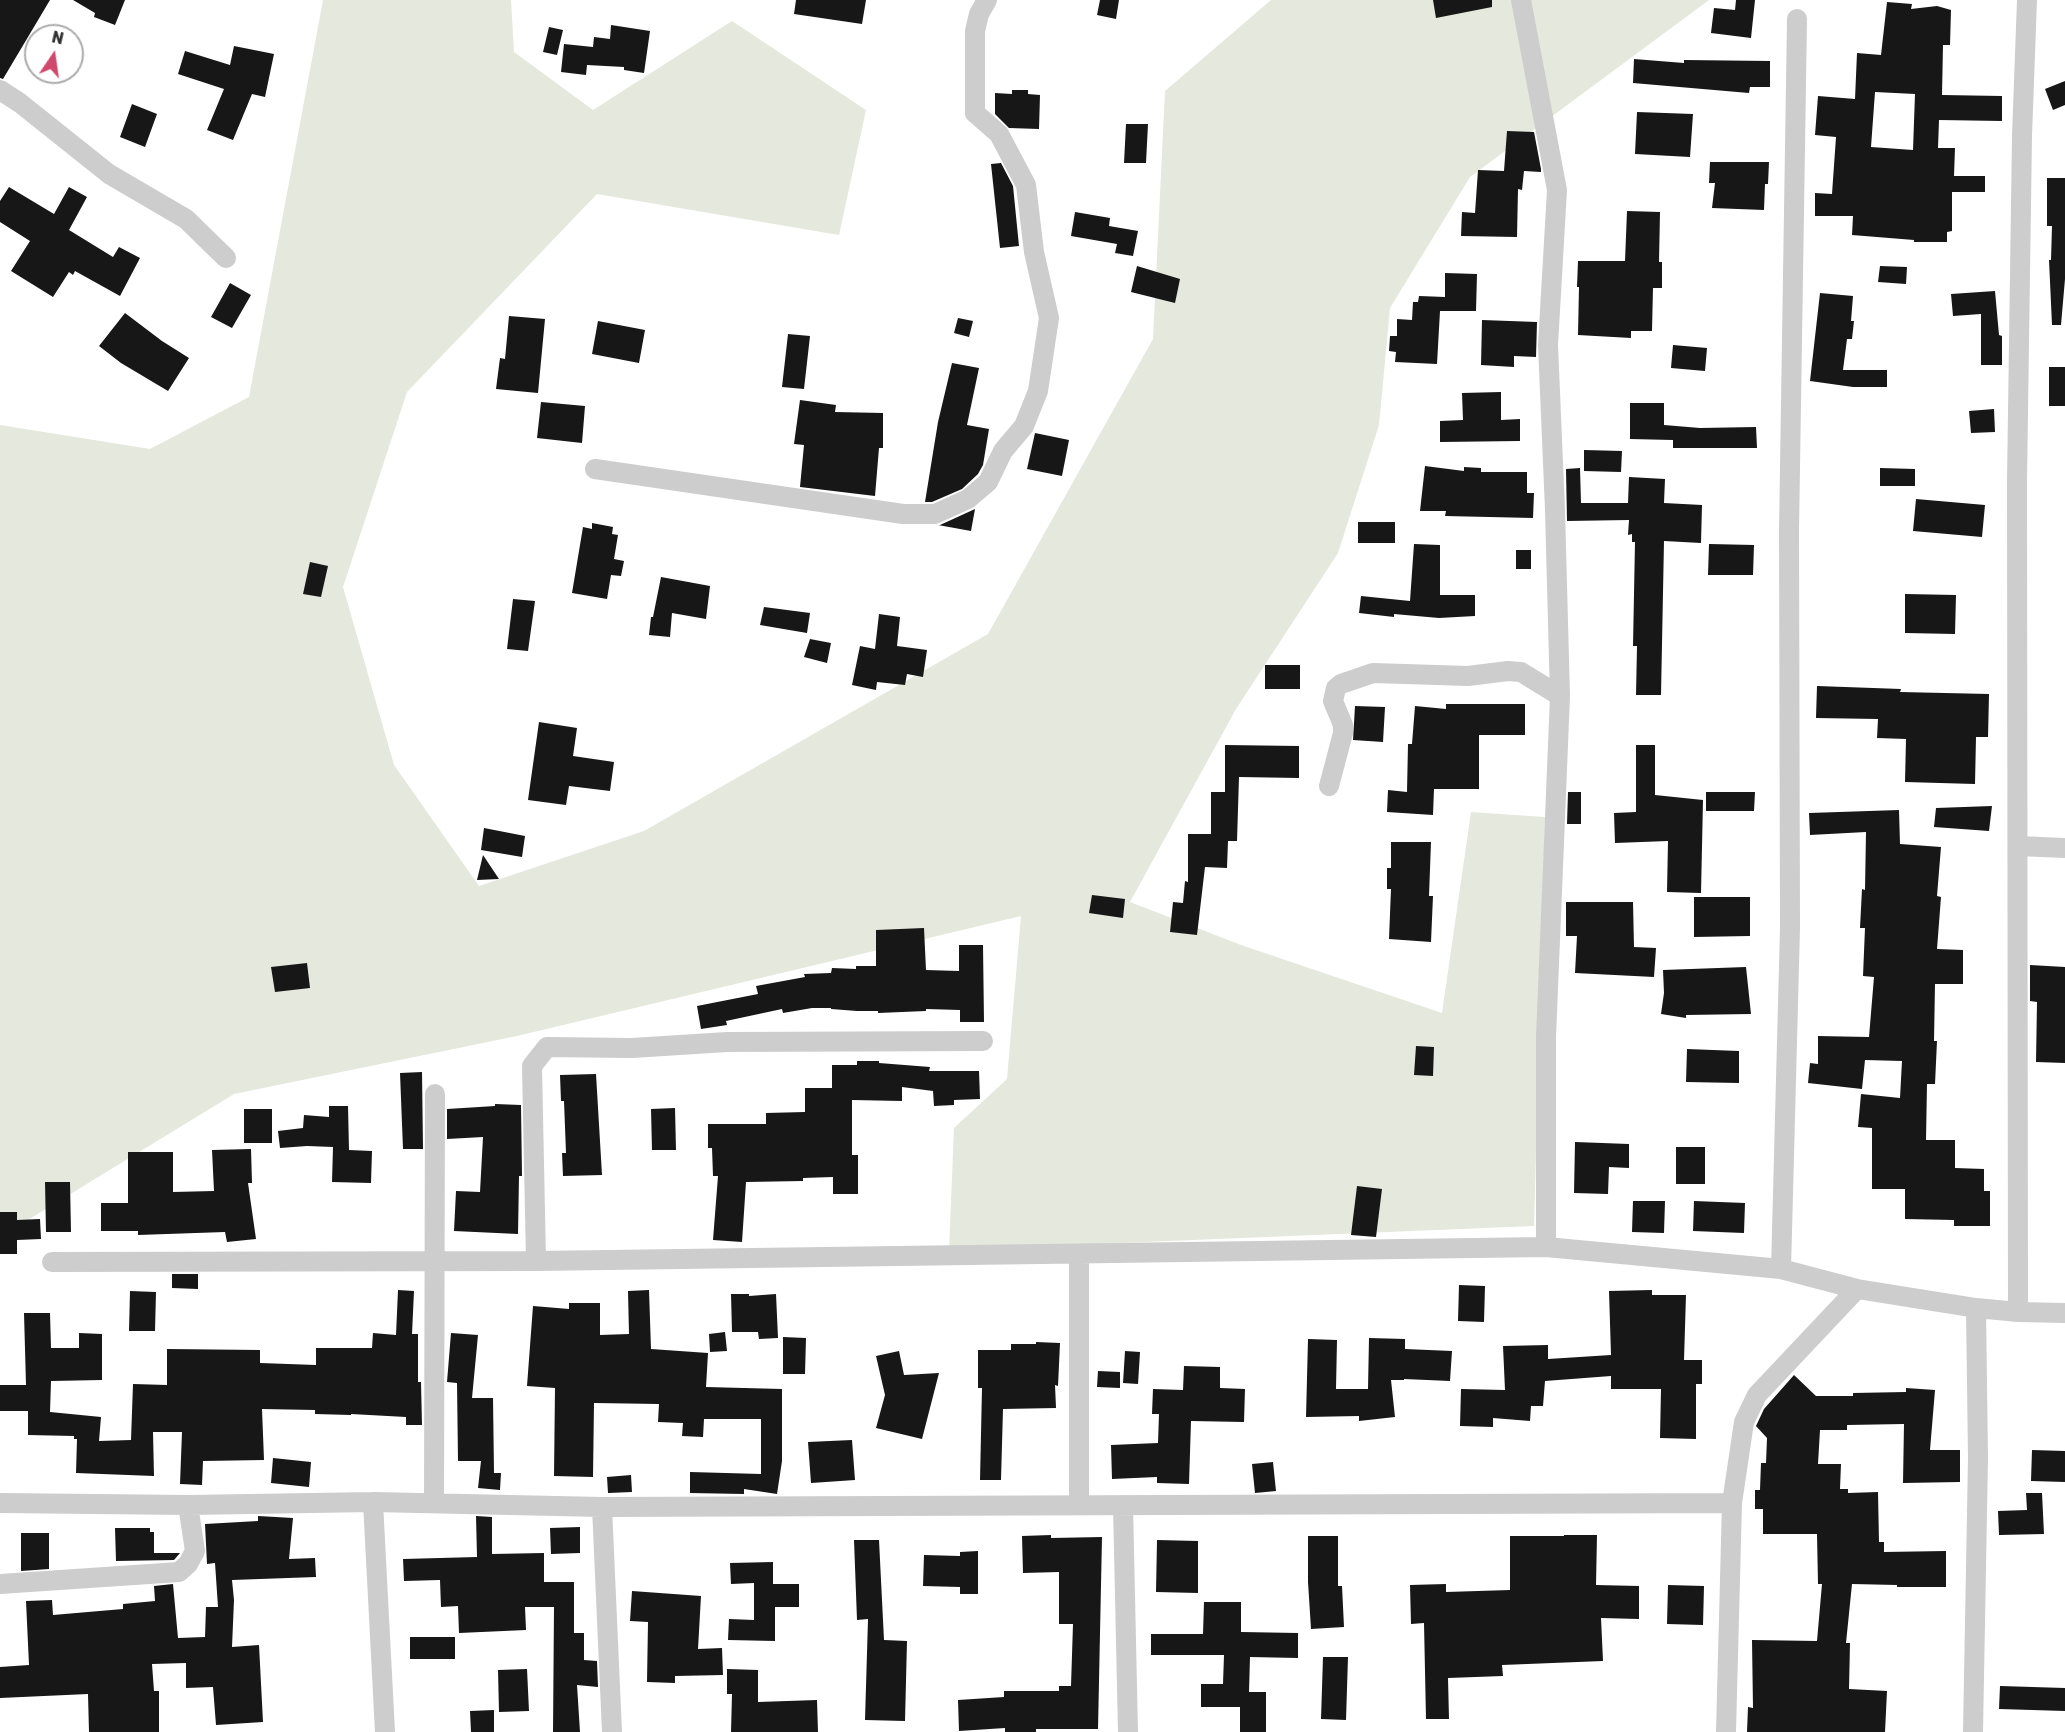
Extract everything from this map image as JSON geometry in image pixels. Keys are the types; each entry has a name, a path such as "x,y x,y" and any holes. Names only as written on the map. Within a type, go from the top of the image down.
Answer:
{"street":[{"path":"595,469 903,514 935,514 968,499 988,482 1003,451 1024,426 1038,391 1049,318 1034,252 1026,185 999,134 975,113 975,31 979,14 987,0"},
{"path":"1521,0 1557,190 1548,345 1560,696 1546,1037 1546,1247"},
{"path":"2018,1312 2017,481 2022,136 2027,0"},
{"path":"1781,1269 1790,928 1789,531 1797,19"},
{"path":"0,90 20,103 109,174 186,219 226,258"},
{"path":"1329,786 1343,732 1343,725 1333,701 1336,688 1341,684 1373,674 1468,676 1508,671 1521,672 1560,696"},
{"path":"2018,846 2065,848"},
{"path":"536,1261 531,1066 547,1047 632,1048 727,1042 983,1041"},
{"path":"434,1503 435,1094"},
{"path":"52,1262 536,1261 1546,1247 1781,1269 1857,1289 1976,1308 2065,1313"},
{"path":"1079,1254 1079,1504"},
{"path":"1726,1732 1732,1503 1744,1422 1757,1395 1857,1289"},
{"path":"1972,1732 1978,1458 1976,1308"},
{"path":"373,1502 385,1732"},
{"path":"0,1503 188,1505 373,1502 602,1508 1079,1504 1732,1503"},
{"path":"0,1584 179,1572 188,1564 195,1551 188,1505"},
{"path":"1123,1505 1128,1732"},
{"path":"602,1508 612,1732"}],"shaded area":[{"path":"323,0 511,0 514,52 593,110 732,21 866,110 839,235 597,194 407,392 343,587 394,765 479,886 644,831 988,634 1153,339 1165,91 1271,0 1709,0 1470,177 1390,308 1379,425 1338,553 1236,709 1130,902 1241,945 1442,1013 1471,812 1545,817 1534,1226 949,1250 954,1128 1007,1079 1021,916 517,1036 234,1094 0,1237 0,425 150,449 249,397"}],"building":[{"path":"0,0 50,0 36,24 24,24 24,44 3,79 0,78"},
{"path":"73,0 125,0 115,25 94,17 95,13"},
{"path":"796,0 866,0 862,24 794,14"},
{"path":"1100,0 1119,0 1116,19 1097,15"},
{"path":"1433,0 1492,0 1492,7 1436,18"},
{"path":"1736,0 1755,0 1751,38 1711,33 1714,8 1735,10"},
{"path":"1887,2 1912,4 1911,9 1937,6 1951,10 1950,45 1943,45 1942,95 2002,96 2002,121 1939,120 1938,148 1955,148 1954,176 1985,176 1985,192 1952,192 1952,231 1947,232 1947,242 1914,242 1914,240 1852,235 1853,216 1815,216 1815,193 1832,194 1836,137 1815,135 1818,96 1855,99 1857,53 1881,55","holes":["1875,92 1915,94 1913,150 1871,147"]},
{"path":"611,25 650,31 644,73 624,70 624,67 587,65 586,75 561,72 564,44 593,47 594,37 610,39"},
{"path":"549,27 563,30 557,55 543,52"},
{"path":"234,46 274,54 265,97 252,94 233,140 207,130 224,89 178,74 185,51 230,65"},
{"path":"1634,59 1684,63 1684,60 1770,61 1770,87 1750,87 1749,93 1633,83"},
{"path":"2065,81 2065,105 2053,110 2045,89"},
{"path":"1012,90 1028,90 1028,94 1040,95 1039,129 1009,128 995,114 995,93 1012,94"},
{"path":"132,104 157,114 145,147 120,137"},
{"path":"1637,112 1693,114 1690,157 1635,154"},
{"path":"1126,124 1148,124 1146,163 1124,163"},
{"path":"1507,131 1534,132 1541,169 1541,172 1524,171 1522,190 1518,189 1517,237 1461,236 1462,212 1475,213 1478,170 1504,171"},
{"path":"1710,162 1769,162 1764,210 1712,208 1715,183 1709,183"},
{"path":"1001,163 1013,186 1019,246 1000,248 991,164"},
{"path":"2047,178 2065,178 2065,279 2061,325 2052,325 2049,260 2051,260 2052,226 2047,226"},
{"path":"9,187 54,214 69,187 87,197 69,230 113,257 119,247 140,258 120,296 75,271 73,275 69,272 53,297 11,271 30,241 0,222 0,201"},
{"path":"1627,211 1660,212 1659,262 1662,262 1662,288 1653,288 1652,331 1631,331 1631,338 1578,335 1578,261 1625,261"},
{"path":"1075,212 1110,218 1109,226 1138,231 1133,256 1115,253 1117,244 1071,236"},
{"path":"1137,266 1180,279 1175,303 1131,292"},
{"path":"1880,266 1907,267 1906,284 1878,282"},
{"path":"1445,273 1477,274 1476,311 1440,311 1437,364 1395,362 1396,352 1389,351 1390,336 1397,336 1397,319 1412,320 1413,302 1418,302 1419,296 1445,297"},
{"path":"230,283 251,295 232,328 211,317"},
{"path":"1995,291 1999,335 2002,336 2002,365 1981,365 1981,314 1953,316 1951,294"},
{"path":"1820,293 1853,296 1852,339 1847,339 1843,370 1887,370 1887,387 1853,387 1810,381"},
{"path":"125,313 189,358 168,391 121,363 99,346"},
{"path":"509,316 545,319 538,393 496,389 500,358 505,359"},
{"path":"958,318 973,321 969,337 954,333"},
{"path":"1482,320 1537,322 1536,357 1514,356 1514,367 1481,365"},
{"path":"598,321 645,330 639,363 592,354"},
{"path":"788,334 810,336 804,389 782,387"},
{"path":"1673,345 1707,348 1705,371 1671,368"},
{"path":"952,363 979,368 967,425 989,429 983,465 978,474 962,489 932,502 925,502 938,422"},
{"path":"2049,367 2065,367 2065,406 2049,406"},
{"path":"1501,392 1501,420 1520,419 1520,441 1440,442 1440,421 1463,420 1462,393"},
{"path":"800,400 836,405 835,412 883,413 883,448 879,448 875,496 800,487 804,445 794,444"},
{"path":"541,402 585,406 582,443 537,438"},
{"path":"1630,403 1664,403 1664,425 1700,428 1756,427 1757,448 1673,448 1673,440 1630,439"},
{"path":"1994,409 1995,432 1971,433 1969,411"},
{"path":"1035,433 1069,440 1062,476 1027,469"},
{"path":"1584,450 1622,451 1621,472 1584,471"},
{"path":"1425,466 1464,471 1464,467 1481,468 1481,472 1527,472 1527,493 1534,493 1533,518 1445,516 1446,511 1420,511"},
{"path":"1580,468 1581,503 1628,503 1629,477 1665,479 1664,503 1702,505 1701,543 1664,541 1661,695 1636,695 1637,646 1633,646 1635,542 1632,542 1632,534 1628,535 1629,520 1567,521 1566,469"},
{"path":"1880,468 1915,469 1915,486 1880,486"},
{"path":"1916,499 1985,505 1982,537 1913,531"},
{"path":"975,509 971,531 938,525 940,525"},
{"path":"1358,522 1395,522 1395,543 1358,543"},
{"path":"592,523 613,527 612,534 618,535 614,559 624,561 621,576 611,575 607,599 572,593 583,527 592,529"},
{"path":"1414,544 1440,545 1440,595 1475,595 1475,616 1439,618 1394,614 1394,617 1359,613 1361,596 1410,601"},
{"path":"1709,544 1754,545 1753,575 1708,575"},
{"path":"1516,550 1531,550 1531,569 1516,569"},
{"path":"310,562 328,566 321,597 303,594"},
{"path":"661,577 710,586 706,619 672,613 670,637 649,635"},
{"path":"1905,594 1956,595 1955,634 1905,633"},
{"path":"513,599 535,601 528,651 507,649"},
{"path":"764,607 810,613 807,633 760,625"},
{"path":"879,614 900,617 897,646 927,650 923,677 907,674 905,685 877,682 876,690 852,685 860,646 875,649"},
{"path":"810,639 831,643 827,663 804,657"},
{"path":"1265,665 1300,665 1300,689 1265,689"},
{"path":"1817,686 1901,689 1900,692 1989,694 1988,737 1976,737 1975,784 1905,782 1906,739 1877,738 1878,719 1816,718"},
{"path":"1446,704 1525,704 1525,735 1479,735 1479,789 1434,789 1433,815 1387,812 1388,790 1407,792 1408,744 1412,744 1415,706 1446,709"},
{"path":"1355,706 1385,707 1383,742 1353,740"},
{"path":"539,722 577,728 573,756 614,762 610,791 569,786 566,805 528,800"},
{"path":"1225,745 1299,746 1299,778 1239,777 1237,841 1228,841 1227,868 1205,867 1197,935 1170,932 1173,902 1183,903 1185,881 1188,882 1188,834 1211,834 1211,792 1225,792"},
{"path":"1636,745 1655,745 1655,795 1703,800 1701,893 1667,892 1668,841 1615,843 1614,813 1636,812"},
{"path":"1568,792 1581,792 1581,824 1567,824"},
{"path":"1706,792 1755,792 1754,811 1706,811"},
{"path":"1992,806 1989,831 1934,827 1936,808"},
{"path":"1899,810 1900,844 1941,847 1937,896 1941,897 1937,949 1963,950 1963,984 1935,984 1934,1041 1937,1041 1935,1084 1927,1084 1926,1140 1955,1140 1955,1168 1984,1169 1984,1191 1990,1191 1990,1226 1954,1226 1954,1220 1905,1219 1905,1189 1872,1189 1872,1128 1858,1127 1861,1094 1900,1098 1902,1061 1865,1060 1862,1089 1808,1083 1810,1063 1818,1064 1818,1036 1869,1037 1874,977 1863,976 1865,928 1860,928 1862,889 1865,890 1866,832 1810,835 1809,813"},
{"path":"484,828 525,836 522,857 481,850"},
{"path":"1391,842 1431,842 1429,896 1433,896 1431,942 1389,939 1391,889 1387,889 1387,868 1391,868"},
{"path":"483,855 499,879 477,880"},
{"path":"1092,895 1125,899 1123,918 1089,913"},
{"path":"1694,897 1750,897 1750,936 1694,937"},
{"path":"1566,902 1633,902 1634,947 1656,948 1654,977 1575,973 1577,936 1566,936"},
{"path":"924,928 926,970 959,971 959,945 983,945 984,1022 960,1022 960,1010 926,1009 926,1011 878,1013 878,1011 812,1008 783,1013 782,1009 726,1021 727,1025 701,1029 697,1006 758,994 756,986 805,977 804,974 831,973 832,968 856,969 856,966 876,966 876,930"},
{"path":"307,963 310,988 275,992 271,967"},
{"path":"2030,965 2065,967 2065,1063 2036,1062 2037,1002 2030,1001"},
{"path":"1746,967 1751,1014 1686,1015 1686,1018 1661,1014 1664,993 1663,970"},
{"path":"1416,1046 1434,1047 1433,1076 1414,1075"},
{"path":"1687,1049 1739,1051 1739,1083 1686,1082"},
{"path":"857,1061 879,1061 879,1063 930,1067 929,1071 979,1071 980,1099 954,1100 954,1105 934,1106 933,1091 902,1087 902,1101 852,1100 852,1155 858,1155 858,1194 833,1194 833,1177 803,1178 803,1181 746,1182 742,1242 713,1240 718,1176 713,1176 712,1148 708,1148 708,1124 766,1124 766,1113 805,1112 805,1088 832,1088 832,1065 857,1065"},
{"path":"422,1072 423,1149 403,1149 400,1073"},
{"path":"596,1074 602,1175 563,1176 562,1153 566,1153 564,1101 561,1101 560,1075"},
{"path":"495,1104 521,1105 522,1176 519,1176 518,1234 454,1231 456,1191 480,1192 483,1137 447,1139 447,1109 495,1106"},
{"path":"329,1106 348,1106 349,1150 372,1151 371,1183 332,1182 333,1147 280,1148 278,1131 303,1128 304,1115 329,1117"},
{"path":"675,1108 676,1150 652,1150 651,1109"},
{"path":"244,1109 272,1109 272,1143 244,1143"},
{"path":"1575,1142 1629,1144 1629,1168 1609,1167 1608,1194 1574,1193"},
{"path":"1676,1147 1705,1147 1705,1184 1676,1184"},
{"path":"251,1149 252,1183 248,1183 256,1239 227,1242 225,1232 138,1235 138,1231 101,1231 101,1203 128,1203 128,1152 173,1152 173,1192 214,1191 212,1150"},
{"path":"45,1182 70,1182 71,1232 46,1232"},
{"path":"1357,1186 1382,1189 1376,1237 1351,1235"},
{"path":"1633,1201 1665,1201 1664,1233 1632,1232"},
{"path":"1694,1201 1745,1203 1744,1233 1693,1231"},
{"path":"0,1212 17,1212 17,1220 40,1219 41,1239 17,1240 17,1254 0,1254"},
{"path":"172,1274 198,1274 198,1289 172,1288"},
{"path":"1459,1285 1485,1286 1484,1322 1458,1321"},
{"path":"398,1290 414,1291 412,1334 418,1334 418,1382 421,1382 422,1425 406,1425 406,1417 315,1414 315,1410 262,1409 264,1460 203,1461 202,1485 180,1484 182,1432 153,1432 154,1476 76,1473 77,1439 74,1439 74,1436 28,1435 28,1411 0,1411 0,1385 26,1385 24,1313 50,1313 51,1348 79,1348 79,1333 102,1334 102,1380 51,1381 50,1412 101,1417 99,1441 131,1440 133,1384 167,1385 167,1349 260,1350 260,1363 316,1365 316,1348 372,1348 373,1333 396,1335"},
{"path":"649,1290 651,1349 708,1353 706,1387 782,1389 782,1461 777,1494 744,1489 744,1494 690,1493 690,1472 761,1474 761,1419 704,1419 703,1437 682,1436 683,1423 658,1422 659,1404 594,1403 593,1477 554,1476 555,1388 527,1386 533,1306 569,1309 569,1303 600,1303 600,1335 629,1334 628,1291"},
{"path":"1652,1290 1652,1295 1686,1295 1684,1360 1702,1360 1702,1384 1696,1384 1696,1439 1660,1438 1661,1389 1611,1389 1611,1376 1545,1381 1543,1406 1531,1406 1530,1421 1493,1418 1493,1427 1460,1426 1461,1389 1505,1390 1503,1346 1548,1345 1548,1359 1611,1355 1609,1291"},
{"path":"130,1291 156,1292 155,1331 129,1331"},
{"path":"731,1294 749,1294 749,1296 776,1294 778,1338 759,1339 758,1332 732,1332"},
{"path":"725,1332 727,1351 710,1352 709,1334"},
{"path":"451,1333 478,1335 472,1398 493,1398 494,1473 501,1473 500,1490 478,1488 481,1461 458,1461 457,1383 447,1382"},
{"path":"783,1337 806,1338 805,1374 783,1374"},
{"path":"1369,1338 1405,1339 1405,1349 1452,1351 1450,1381 1391,1380 1395,1417 1359,1421 1359,1416 1306,1417 1308,1339 1337,1340 1336,1389 1368,1389"},
{"path":"1036,1342 1060,1343 1058,1386 1055,1385 1056,1408 1003,1409 1001,1480 980,1480 982,1388 978,1388 978,1350 1011,1350 1011,1344 1036,1344"},
{"path":"899,1351 904,1375 939,1373 922,1439 876,1428 885,1395 876,1356"},
{"path":"1125,1351 1140,1352 1138,1384 1123,1383"},
{"path":"1184,1366 1220,1367 1220,1388 1245,1389 1244,1422 1191,1421 1189,1484 1157,1483 1157,1477 1112,1479 1111,1445 1158,1443 1159,1414 1152,1414 1153,1389 1183,1390"},
{"path":"1098,1371 1120,1372 1120,1388 1097,1387"},
{"path":"1794,1375 1816,1396 1906,1392 1906,1388 1935,1390 1930,1450 1960,1450 1960,1482 1903,1483 1904,1424 1847,1425 1847,1430 1820,1430 1818,1464 1841,1464 1840,1489 1848,1489 1848,1493 1878,1492 1879,1542 1884,1542 1884,1552 1946,1551 1946,1587 1852,1584 1846,1643 1850,1643 1849,1689 1887,1691 1885,1732 1747,1732 1748,1707 1753,1708 1752,1640 1817,1641 1822,1584 1818,1584 1817,1534 1763,1534 1763,1509 1755,1509 1755,1490 1760,1490 1761,1463 1766,1463 1767,1438 1756,1426 1764,1409"},
{"path":"852,1440 855,1480 811,1483 808,1442"},
{"path":"2032,1450 2065,1451 2065,1482 2031,1481"},
{"path":"273,1458 311,1462 309,1487 271,1483"},
{"path":"1273,1462 1276,1491 1255,1493 1252,1464"},
{"path":"631,1475 632,1492 608,1493 607,1477"},
{"path":"2026,1493 2042,1493 2044,1534 1999,1535 1998,1511 2027,1510"},
{"path":"258,1516 293,1518 289,1559 315,1558 316,1577 232,1580 234,1600 232,1647 259,1645 263,1722 216,1725 213,1687 186,1688 186,1663 152,1664 154,1691 159,1691 159,1732 89,1732 88,1694 0,1698 0,1667 29,1665 26,1601 52,1600 53,1615 123,1609 123,1604 155,1601 154,1586 173,1584 178,1638 205,1637 206,1607 218,1607 215,1563 207,1564 205,1524 258,1521"},
{"path":"476,1516 492,1517 492,1554 544,1553 544,1582 574,1582 574,1633 584,1633 584,1660 597,1661 598,1687 577,1685 580,1732 553,1732 554,1607 525,1607 526,1630 459,1633 458,1606 441,1607 440,1580 404,1581 403,1559 477,1557"},
{"path":"580,1527 580,1553 551,1554 550,1528"},
{"path":"115,1528 150,1528 150,1532 154,1532 154,1553 180,1553 174,1560 116,1561"},
{"path":"21,1533 49,1533 49,1569 21,1571"},
{"path":"1051,1535 1051,1538 1102,1537 1098,1729 1036,1729 1036,1732 1005,1732 1005,1728 959,1731 958,1700 1004,1697 1004,1691 1059,1691 1059,1686 1071,1686 1073,1624 1059,1624 1059,1572 1023,1573 1022,1536"},
{"path":"1597,1535 1596,1585 1639,1586 1639,1619 1601,1618 1603,1661 1502,1665 1503,1676 1448,1678 1449,1719 1426,1719 1424,1623 1411,1624 1410,1585 1446,1584 1446,1592 1510,1590 1510,1536"},
{"path":"1308,1536 1338,1536 1338,1586 1342,1586 1344,1627 1311,1629"},
{"path":"854,1540 879,1540 884,1640 907,1641 905,1721 865,1720 868,1619 857,1620"},
{"path":"1157,1540 1198,1541 1198,1593 1156,1592"},
{"path":"978,1551 978,1594 960,1594 960,1587 923,1586 924,1555 960,1556 960,1552"},
{"path":"773,1562 773,1584 799,1584 799,1607 775,1607 775,1641 728,1640 729,1619 754,1620 754,1583 731,1584 730,1563"},
{"path":"1668,1585 1704,1586 1703,1625 1667,1624"},
{"path":"632,1591 701,1596 698,1649 722,1648 723,1675 675,1676 675,1683 647,1682 648,1622 630,1621"},
{"path":"1204,1602 1241,1602 1241,1632 1298,1633 1298,1658 1250,1657 1249,1692 1266,1692 1266,1732 1240,1732 1240,1707 1201,1707 1201,1684 1223,1684 1224,1655 1151,1655 1151,1634 1203,1634"},
{"path":"410,1637 455,1637 455,1659 410,1659"},
{"path":"1323,1657 1348,1657 1346,1720 1321,1719"},
{"path":"527,1669 529,1711 499,1712 498,1670"},
{"path":"727,1669 758,1670 758,1702 817,1700 818,1732 731,1732 732,1694 727,1694"},
{"path":"2000,1686 2065,1688 2065,1711 1999,1709"},
{"path":"494,1710 494,1732 471,1732 470,1711"}]}
